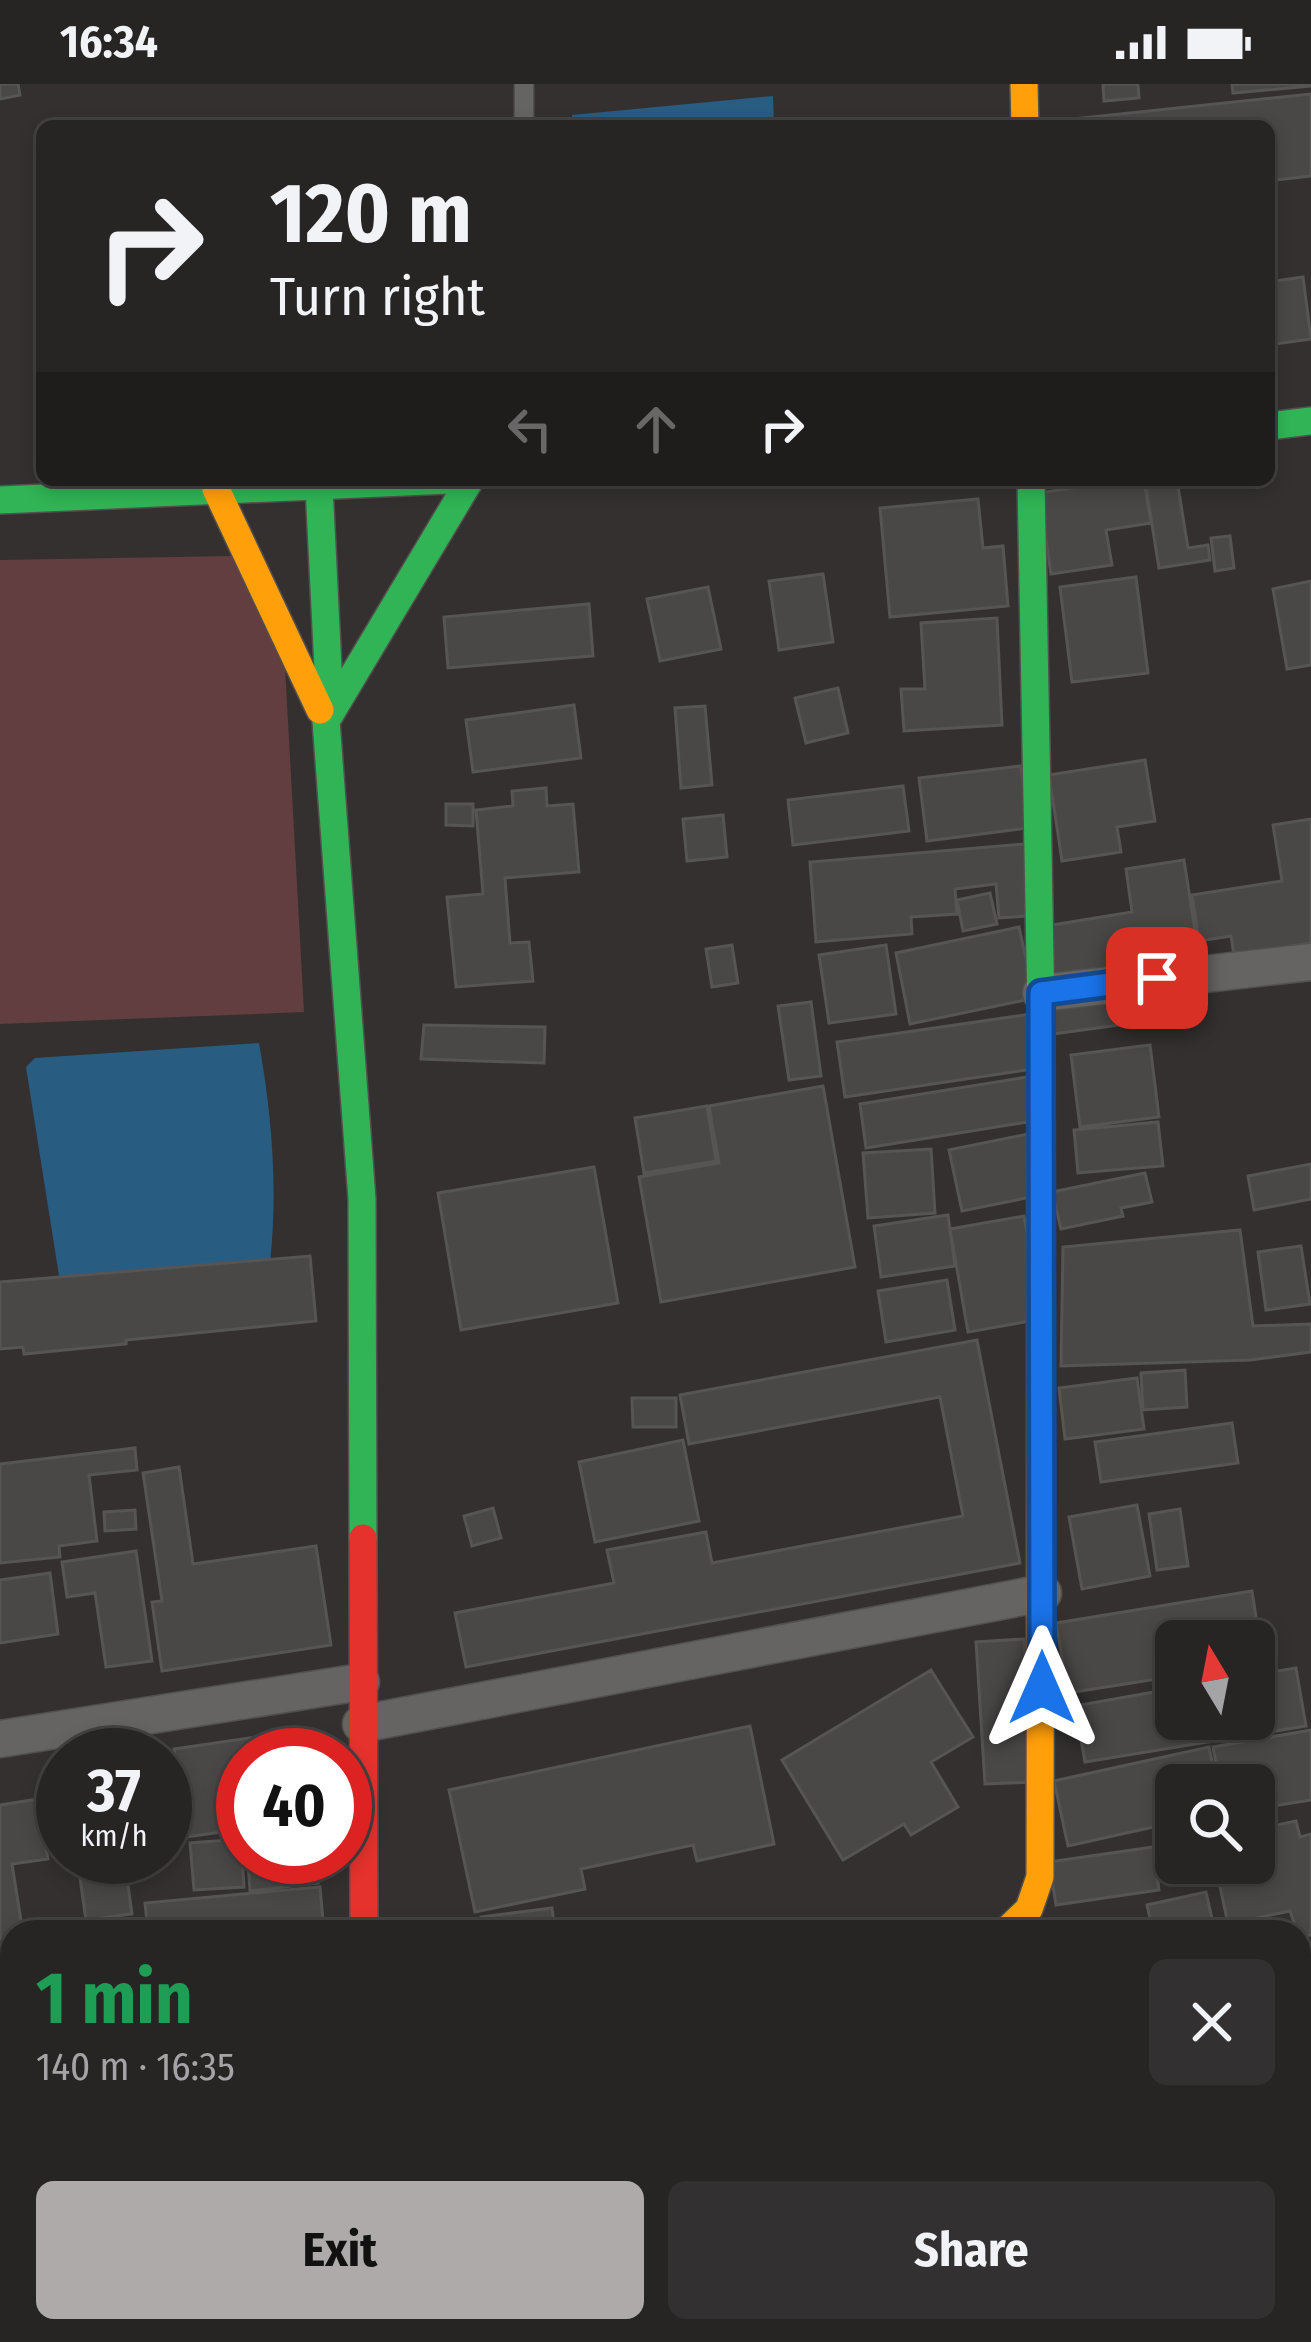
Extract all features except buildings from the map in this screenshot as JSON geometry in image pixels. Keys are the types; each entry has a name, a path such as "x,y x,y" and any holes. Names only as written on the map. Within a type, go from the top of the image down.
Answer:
{"street":[{"path":"1024,84 1025,120"},
{"path":"1275,425 1311,421"},
{"path":"0,500 319,486 326,721 362,1199 364,1920"},
{"path":"326,721 466,486"},
{"path":"1022,1920 1034,1904 1040,1877 1042,1593 1041,993 1031,486"},
{"path":"216,489 326,721"},
{"path":"1041,993 1311,962"},
{"path":"361,1724 1042,1593"},
{"path":"0,1738 361,1682"}],"lane":[{"path":"524,84 524,120"}],"shaded area":[{"path":"233,556 283,631 304,1012 0,1024 0,560"}],"water":[{"path":"773,96 774,120 572,120 572,115"},
{"path":"259,1043 272,1153 270,1263 60,1282 26,1067 35,1058"}],"traffic: fast":[{"path":"1275,425 1311,421"},
{"path":"0,500 314,486"},
{"path":"319,486 326,721 362,1199 363,1538"},
{"path":"329,716 466,486"},
{"path":"1031,486 1041,1012"}],"traffic: slow":[{"path":"1024,84 1025,120"},
{"path":"216,489 320,710"},
{"path":"1018,1920 1029,1909 1040,1877 1041,1012"}],"traffic: jam":[{"path":"363,1538 364,1920"}],"route":[{"path":"1042,1688 1041,993 1157,978"}]}
